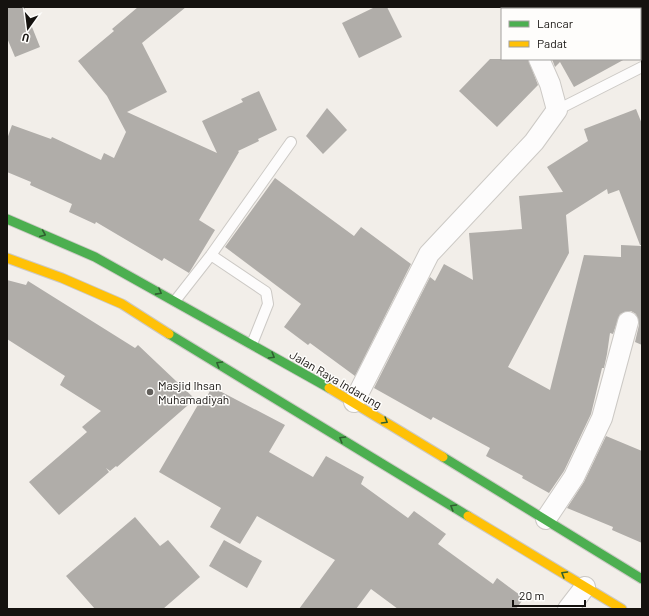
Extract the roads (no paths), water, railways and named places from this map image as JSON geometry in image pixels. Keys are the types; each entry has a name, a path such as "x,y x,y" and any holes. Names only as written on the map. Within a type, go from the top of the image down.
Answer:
{"highway":[{"name":"Jalan Raya Indarung","path":"7,219 95,256 252,344 354,402 642,579"},
{"path":"7,258 62,278 122,304 622,609"}],"street":[{"path":"354,402 429,254 534,142 557,110 550,84 539,60"},
{"path":"546,519 574,477 602,418 628,322"},
{"path":"568,609 585,587"}],"lane":[{"path":"557,110 642,67"},
{"path":"175,301 211,255 291,142"},
{"path":"211,255 266,292 268,304 252,344"}],"place":[{"name":"Masjid Ihsan Muhamadiyah","path":"150,392"}]}
